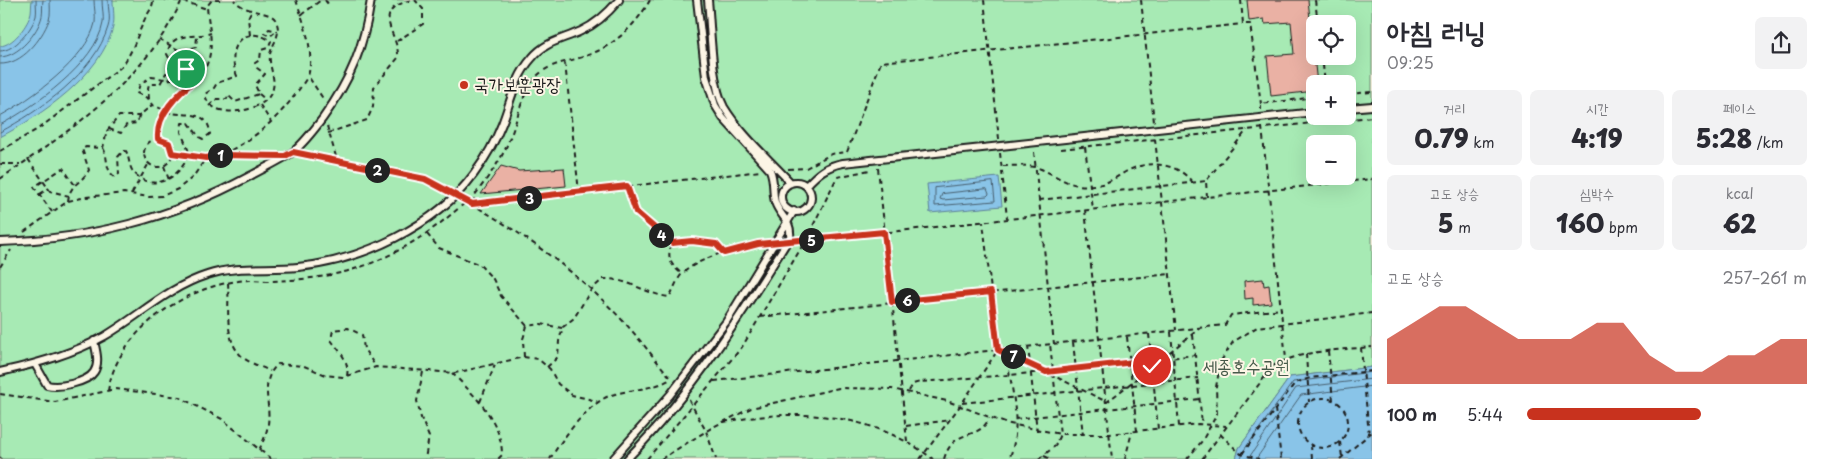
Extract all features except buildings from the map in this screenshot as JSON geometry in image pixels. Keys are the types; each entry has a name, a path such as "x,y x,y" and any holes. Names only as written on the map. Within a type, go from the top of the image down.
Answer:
{"lane":[{"path":"0,242 16,242 115,229 194,204 293,152 330,109 349,79 371,0"},
{"path":"0,372 35,364 94,341 131,320 170,292 208,274 252,268 299,267 364,252 414,228 469,181 486,157 502,125 518,76 530,60 542,47 598,22 619,0"},
{"path":"626,459 684,394 742,316 787,242 791,229 788,220 775,203 774,179 770,170 723,118 715,105 706,77 697,0"},
{"path":"708,0 717,87 723,106 734,122 790,183"},
{"path":"1356,107 1372,106"},
{"path":"806,186 818,173 832,165 843,163 1306,113"},
{"path":"790,183 801,183 806,186 810,193 810,203 803,210 794,211 786,207 782,199 783,190 790,183"},
{"path":"613,459 677,386 726,322 794,211"},
{"path":"35,364 47,385 58,388 85,378 94,372 96,365 94,341"}],"path":[{"path":"0,151 38,129 121,66 131,54 143,22 151,10 153,0"},
{"path":"165,0 182,1 207,9"},
{"path":"158,139 159,128 166,111 207,64 211,48 211,33 207,9 212,0 219,0"},
{"path":"234,0 247,11 272,16 276,20 277,31 270,53 274,86 266,100 260,105 234,110 218,110 209,106 205,94 220,81 237,76 232,54 241,38 250,35 261,36 271,41 268,48 262,50 259,62 255,63 257,68 265,74"},
{"path":"221,155 243,145 272,122 282,112 308,76 310,60 296,0"},
{"path":"301,15 321,0"},
{"path":"325,0 327,3 331,0"},
{"path":"328,133 367,120 373,107 374,87 398,58 397,41 389,29 389,18 397,5 413,0 423,9 423,24 397,41"},
{"path":"472,204 475,195 509,142 529,87 546,70 565,61 589,55 608,45 632,25 650,0"},
{"path":"984,0 1007,218"},
{"path":"1141,0 1176,330"},
{"path":"1241,0 1243,24"},
{"path":"1315,0 1317,15"},
{"path":"0,179 94,112 139,67 182,1"},
{"path":"250,35 248,18 251,11"},
{"path":"647,459 742,347 806,241 837,178 881,62 1250,24 1261,104 1286,359"},
{"path":"149,99 137,93 140,84 151,77 162,80 179,77 185,71 186,65 183,62 171,58 167,54 170,46 180,36 197,37 211,33"},
{"path":"159,39 180,51 194,48 197,37"},
{"path":"139,116 119,116 109,128 103,148 110,174 118,176 118,157 123,151 126,152 131,169 140,177 154,183 169,180 181,170 188,155 189,148 181,132 182,123 189,123 199,137 203,139 210,134 210,130 203,120 193,113 166,111 152,105 149,99 148,85 153,83 160,84 166,73 173,72 178,68 171,65 171,58"},
{"path":"565,61 578,192"},
{"path":"185,71 195,80"},
{"path":"266,100 259,94 255,85 265,74 272,71"},
{"path":"308,76 330,109"},
{"path":"1356,93 1372,92"},
{"path":"209,106 217,99 227,100 228,94 235,102 234,110"},
{"path":"235,102 259,94"},
{"path":"1261,104 1306,98"},
{"path":"109,128 121,133 127,124 137,123 139,116 152,105"},
{"path":"260,105 272,122"},
{"path":"325,115 328,133 337,160"},
{"path":"1060,149 1372,117"},
{"path":"1207,197 1206,181 1247,130"},
{"path":"158,139 169,143 172,153 171,160 164,166 154,167 144,156 145,147 152,140 158,139"},
{"path":"1085,146 1093,209"},
{"path":"68,201 74,184 86,175 89,170 82,149 86,147 103,148"},
{"path":"1026,153 1042,151"},
{"path":"293,152 425,179 472,204 520,235 581,280 623,320 677,386"},
{"path":"778,169 806,168 832,154 847,152"},
{"path":"1034,152 1054,344"},
{"path":"172,153 206,158 221,155 285,156"},
{"path":"1000,155 1009,154"},
{"path":"0,267 16,242 28,228 68,201 86,197 132,193 155,196 178,189 193,177 206,158"},
{"path":"28,159 49,188 69,196"},
{"path":"132,193 149,163"},
{"path":"0,164 22,164"},
{"path":"1002,166 1036,167 1066,182 1090,186 1110,182 1134,168 1158,165 1173,167 1183,172 1193,183"},
{"path":"164,166 169,180"},
{"path":"837,178 887,167"},
{"path":"52,212 34,187 63,168 74,184"},
{"path":"878,168 907,441"},
{"path":"472,204 770,170"},
{"path":"787,242 1372,179"},
{"path":"1039,200 1206,181"},
{"path":"627,186 636,212 672,243 692,241 716,244 724,253"},
{"path":"39,194 49,188"},
{"path":"108,391 117,363 149,323 192,293 239,280 312,279 345,272 390,256 427,234 467,201"},
{"path":"1085,210 1112,459"},
{"path":"920,459 999,350 983,221"},
{"path":"427,234 439,248 480,265 493,279 501,296 527,326"},
{"path":"672,243 668,256 670,264 682,274"},
{"path":"547,367 558,356 559,342 563,329 574,318 591,290 603,279 615,278 633,283 655,295 669,297 682,274 724,253 758,244 775,244"},
{"path":"760,316 1170,274"},
{"path":"228,283 227,320 234,347 245,359 270,371"},
{"path":"714,382 1225,325 1231,315 1282,309"},
{"path":"1187,459 1212,425 1217,414 1217,376 1225,352 1239,337 1257,327 1372,313"},
{"path":"527,326 541,324 563,329"},
{"path":"524,357 523,339 527,326"},
{"path":"347,376 348,371 342,353 331,340 333,330 348,328 362,335 364,349 376,367"},
{"path":"1107,402 1201,328"},
{"path":"1171,331 1179,426"},
{"path":"1149,333 1158,429"},
{"path":"1193,333 1202,424"},
{"path":"1127,336 1137,431"},
{"path":"1072,342 1083,435"},
{"path":"1040,459 1055,446 1060,434 1050,344"},
{"path":"1028,346 1037,431"},
{"path":"1202,459 1261,379 1273,366 1286,359 1306,354 1372,347"},
{"path":"1361,348 1369,435"},
{"path":"999,350 1107,402"},
{"path":"1328,351 1333,400"},
{"path":"1006,352 1015,419 1015,440 1009,459"},
{"path":"1306,354 1309,402"},
{"path":"909,393 913,384 920,382 1046,372 1195,355"},
{"path":"259,450 268,424 269,410 266,398 270,371 278,364 304,366 326,375 347,376 376,367 452,373 524,357 538,359 547,367 558,384 572,395 597,401"},
{"path":"480,402 496,364"},
{"path":"1242,454 1295,384 1308,378 1372,371"},
{"path":"423,372 417,402 429,437 425,459"},
{"path":"452,373 488,412 502,439 502,459"},
{"path":"1132,384 1198,378"},
{"path":"550,459 564,438 597,401 612,394 661,385 671,379"},
{"path":"1083,390 1128,386"},
{"path":"662,459 706,431 751,408 839,388 892,389 902,391 960,406 1015,426 1060,434 1110,434 1202,424 1226,426"},
{"path":"0,394 55,402 116,389 179,397 222,419 270,459"},
{"path":"962,403 1034,396 1078,389"},
{"path":"684,394 693,405 706,431 716,459"},
{"path":"1323,398 1333,400 1344,409 1347,417 1346,432 1339,441 1328,447 1312,445 1300,434 1298,426 1302,409 1309,402 1323,398"},
{"path":"1015,419 1200,399"},
{"path":"1276,410 1281,459"},
{"path":"721,423 765,416 820,415 872,425 907,441 933,459"},
{"path":"944,459 947,450 956,439 980,430 990,417"},
{"path":"906,426 950,420"},
{"path":"1125,459 1132,432"},
{"path":"1341,458 1372,432"},
{"path":"1220,434 1242,454 1259,459"},
{"path":"1339,441 1341,458"},
{"path":"1312,445 1312,459"},
{"path":"498,459 502,455"},
{"path":"1044,456 1051,459"}],"green space":[{"name":"세종호수공원","path":"0,0 1372,0 1372,367 1290,377 1239,448 1236,459 0,459"}],"water":[{"path":"32,0 113,0 113,27 107,44 96,61 68,92 33,118 0,137 0,46 10,42 22,30 30,16"},
{"path":"999,177 1002,206 930,213 927,184"},
{"path":"1372,367 1372,459 1236,459 1239,448 1290,377"}],"place":[{"name":"국가보훈광장","path":"464,85"}],"route":[{"path":"186,69 185,71 195,80 168,108 158,133 158,139 169,143 172,153 206,158 221,155 285,156 293,152 425,179 472,204 627,186 636,212 672,243 692,241 716,244 724,253 758,244 775,244 884,232 892,302 991,292 998,350 1046,372 1152,360 1152,366"}]}
